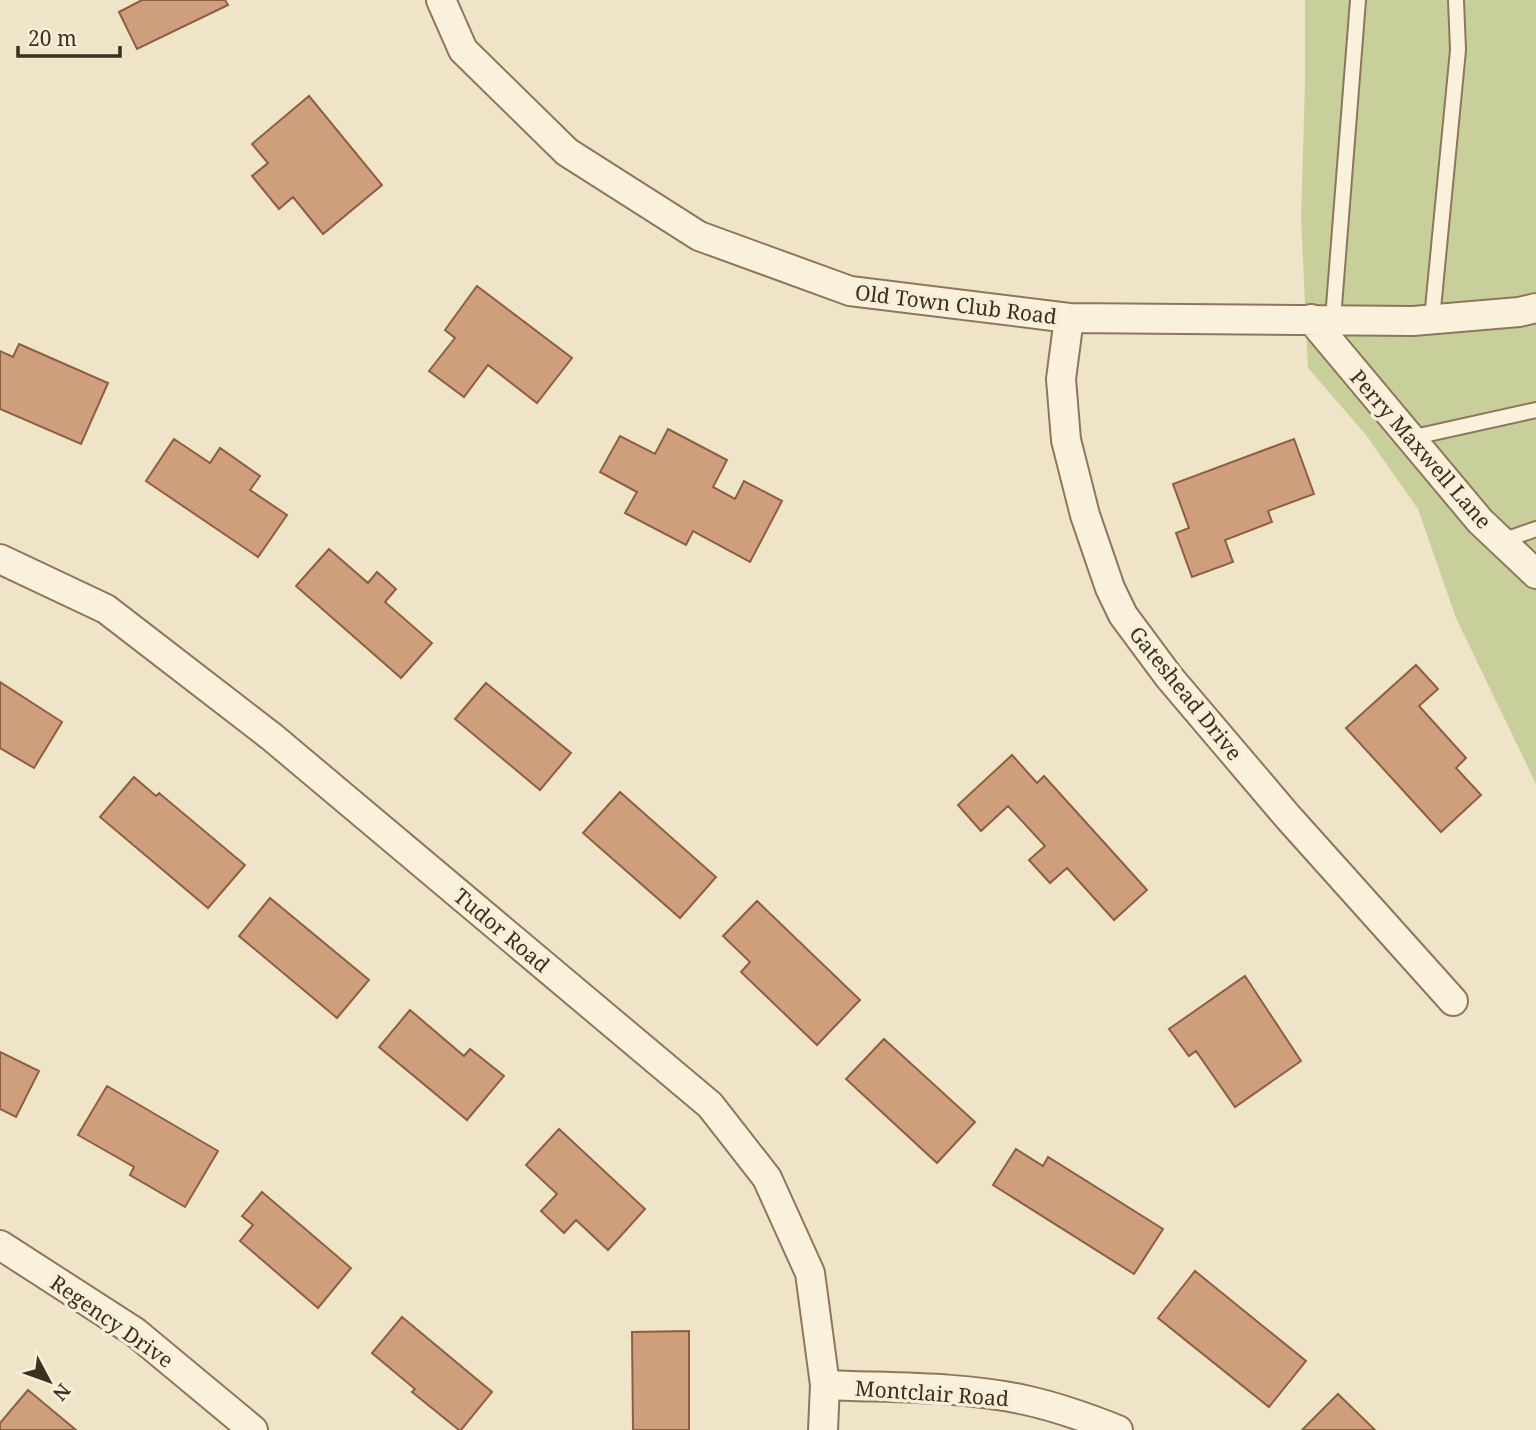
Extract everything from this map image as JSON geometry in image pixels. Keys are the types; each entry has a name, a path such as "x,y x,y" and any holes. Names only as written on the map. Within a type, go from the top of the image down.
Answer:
{"street":[{"name":"Old Town Club Road","path":"441,0 463,50 567,152 699,236 850,291 1069,318 1413,321 1519,312 1536,308"},
{"name":"Gateshead Drive","path":"1069,318 1060,379 1066,440 1085,514 1110,587 1124,615 1168,677 1452,1001"},
{"name":"Perry Maxwell Lane","path":"1322,319 1410,438 1480,521 1536,574"},
{"name":"Tudor Road","path":"0,559 107,609 272,737 710,1105 767,1178 810,1273 825,1385 823,1430"},
{"name":"Regency Drive","path":"0,1245 135,1332 253,1430"},
{"name":"Montclair Road","path":"825,1385 964,1391 1024,1400 1084,1416 1118,1430"}],"lane":[{"path":"1322,319 1358,0"},
{"path":"1432,319 1458,50 1456,0"},
{"path":"1410,438 1536,410"},
{"path":"1502,541 1536,529"}],"green space":[{"path":"1305,0 1536,0 1536,784 1456,618 1418,509 1366,435 1308,368 1301,218"}],"building":[{"path":"142,0 225,0 228,5 137,49 119,12"},
{"path":"309,96 382,185 323,234 293,197 279,209 252,176 268,163 252,144"},
{"path":"477,286 572,358 537,403 488,365 464,397 429,371 455,338 445,330"},
{"path":"19,344 108,383 81,444 0,409 0,351 13,357"},
{"path":"668,429 727,460 713,487 735,499 744,481 782,501 750,562 693,531 686,545 625,513 637,492 600,472 620,436 655,454"},
{"path":"174,439 210,463 220,448 260,476 250,490 287,515 258,557 146,481"},
{"path":"1294,439 1314,494 1268,511 1272,522 1225,540 1233,562 1192,577 1176,533 1189,528 1173,484"},
{"path":"329,549 368,583 377,572 396,589 385,602 432,643 401,678 296,586"},
{"path":"1416,665 1438,689 1419,706 1466,758 1456,768 1481,795 1441,832 1346,728"},
{"path":"0,682 62,722 34,768 0,748"},
{"path":"486,683 571,753 540,790 455,719"},
{"path":"1012,755 1037,783 1044,776 1147,890 1114,920 1067,868 1050,883 1029,860 1045,846 1008,806 981,831 958,805"},
{"path":"134,777 156,796 159,793 245,865 208,908 100,817"},
{"path":"620,792 716,877 680,918 583,833"},
{"path":"270,898 369,980 337,1018 239,936"},
{"path":"757,901 860,1000 817,1045 741,972 750,962 723,936"},
{"path":"1245,976 1301,1061 1235,1107 1196,1051 1189,1056 1169,1029"},
{"path":"410,1010 464,1056 470,1049 504,1076 467,1120 379,1047"},
{"path":"884,1039 975,1122 937,1163 846,1079"},
{"path":"0,1052 39,1071 16,1117 0,1109"},
{"path":"107,1086 218,1151 185,1207 130,1175 134,1167 78,1135"},
{"path":"559,1129 645,1209 608,1250 576,1220 564,1233 541,1211 557,1194 526,1165"},
{"path":"1016,1149 1043,1166 1048,1157 1163,1229 1134,1274 993,1185"},
{"path":"262,1192 351,1268 318,1308 240,1241 253,1225 242,1216"},
{"path":"1195,1271 1306,1361 1269,1407 1158,1318"},
{"path":"402,1317 492,1392 461,1430 412,1392 415,1389 372,1353"},
{"path":"689,1331 689,1430 633,1430 632,1332"},
{"path":"28,1390 76,1430 0,1430 0,1423"},
{"path":"1338,1394 1375,1430 1302,1430"}]}
